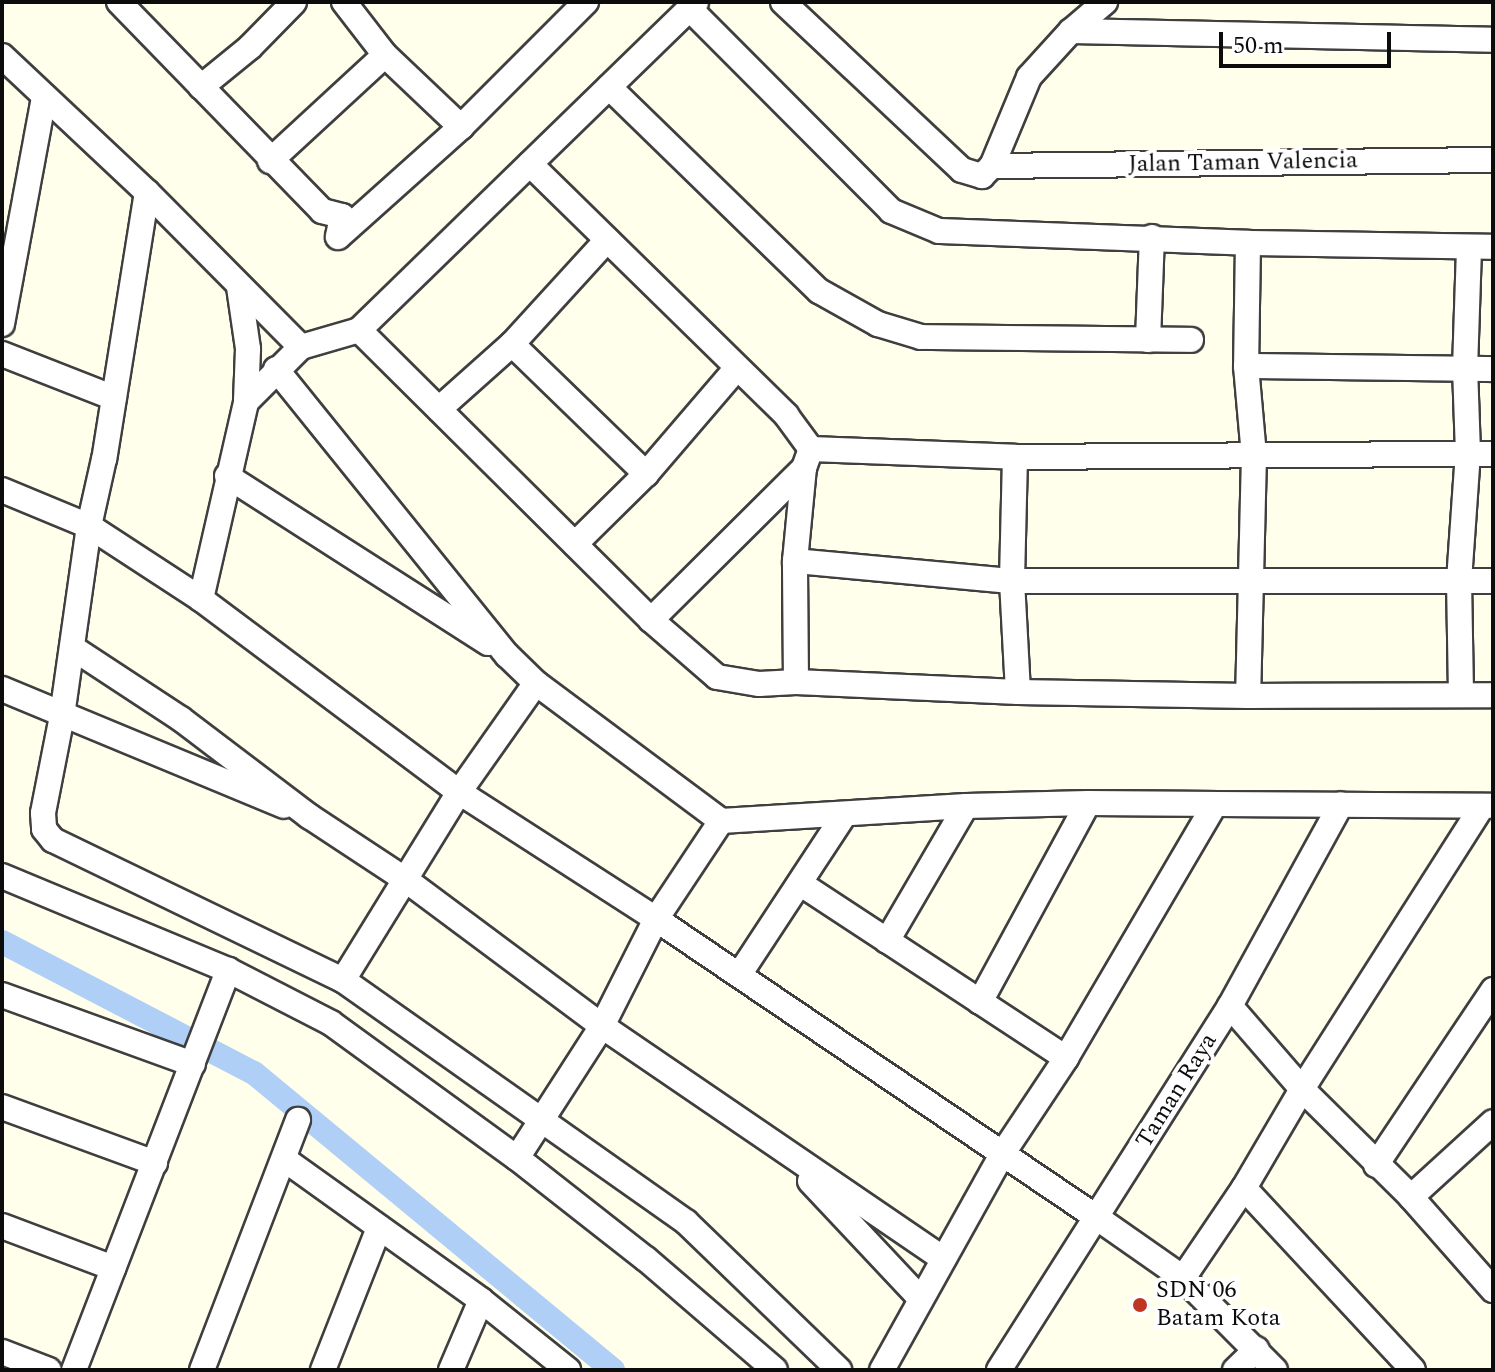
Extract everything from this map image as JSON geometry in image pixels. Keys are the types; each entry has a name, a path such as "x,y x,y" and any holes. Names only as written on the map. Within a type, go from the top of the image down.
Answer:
{"street":[{"path":"119,2 270,161 322,211 342,216 338,237 461,127 586,2"},
{"path":"201,87 250,47 294,2"},
{"path":"344,2 385,55 461,127"},
{"path":"992,166 1029,77 1071,31 1105,2"},
{"name":"Jalan Taman Valencia","path":"785,3 962,170 982,176 992,166 1493,160"},
{"path":"246,402 301,347 359,330 693,5 891,211 939,231 1152,237 1166,242 1481,247 1465,369 1468,453 1459,581 1461,694"},
{"path":"1071,31 1493,40"},
{"path":"270,161 385,55"},
{"path":"2,56 147,192 301,347"},
{"path":"609,87 819,291 878,324 921,337 1191,340"},
{"path":"2,324 44,97"},
{"path":"530,164 786,415 808,458 795,561 796,682"},
{"path":"147,192 114,398 89,526 73,648 43,813 44,829 53,840 343,980 686,1222 839,1370"},
{"path":"1148,340 1152,237"},
{"path":"439,409 512,344 607,240"},
{"path":"1248,243 1246,366 1254,455 1248,582 1248,696"},
{"path":"201,599 246,402 248,349 239,287"},
{"path":"359,330 651,620 717,677 759,684 796,682 1018,692 1248,696 1493,695"},
{"path":"512,344 646,474"},
{"path":"2,354 114,398"},
{"path":"1246,366 1493,369"},
{"path":"276,369 507,655 536,683 721,821 966,806 1088,803 1487,806"},
{"path":"575,544 646,474 736,369"},
{"path":"651,620 808,458 1493,454"},
{"path":"1015,457 1012,581 1018,692"},
{"path":"227,476 507,655"},
{"path":"2,490 89,526 201,599 459,792 656,919 1096,1217 1183,1278 1275,1370"},
{"path":"795,561 1012,581 1493,581"},
{"path":"73,648 181,719 309,816 406,880 602,1026 943,1259"},
{"path":"343,980 459,792 536,683"},
{"path":"2,689 309,816"},
{"path":"980,1002 1088,803"},
{"path":"882,1370 1003,1153 1066,1058 1215,804"},
{"name":"Taman Raya","path":"999,1370 1230,1006 1341,804"},
{"path":"887,941 966,806"},
{"path":"1183,1278 1244,1188 1302,1089 1487,806"},
{"path":"739,975 844,815"},
{"path":"517,1158 602,1026 656,919 721,821"},
{"path":"2,876 228,970 331,1023 517,1158 646,1259 775,1370"},
{"path":"801,884 1066,1058"},
{"path":"74,1370 228,970"},
{"path":"1376,1165 1493,990"},
{"path":"2,995 194,1061"},
{"path":"1230,1006 1302,1089 1411,1197 1492,1287"},
{"path":"2,1107 155,1163"},
{"path":"202,1370 298,1120"},
{"path":"1411,1197 1493,1122"},
{"path":"778,1146 921,1299"},
{"path":"284,1159 481,1300 568,1370"},
{"path":"1244,1188 1413,1370"},
{"path":"2,1226 113,1268"},
{"path":"323,1370 379,1228"},
{"path":"451,1370 481,1300"},
{"path":"1235,1370 1257,1349"},
{"path":"2,1352 49,1370"}],"waterway":[{"path":"2,942 254,1073 613,1370"}],"place":[{"name":"SDN 06 Batam Kota","path":"1140,1305"}]}
